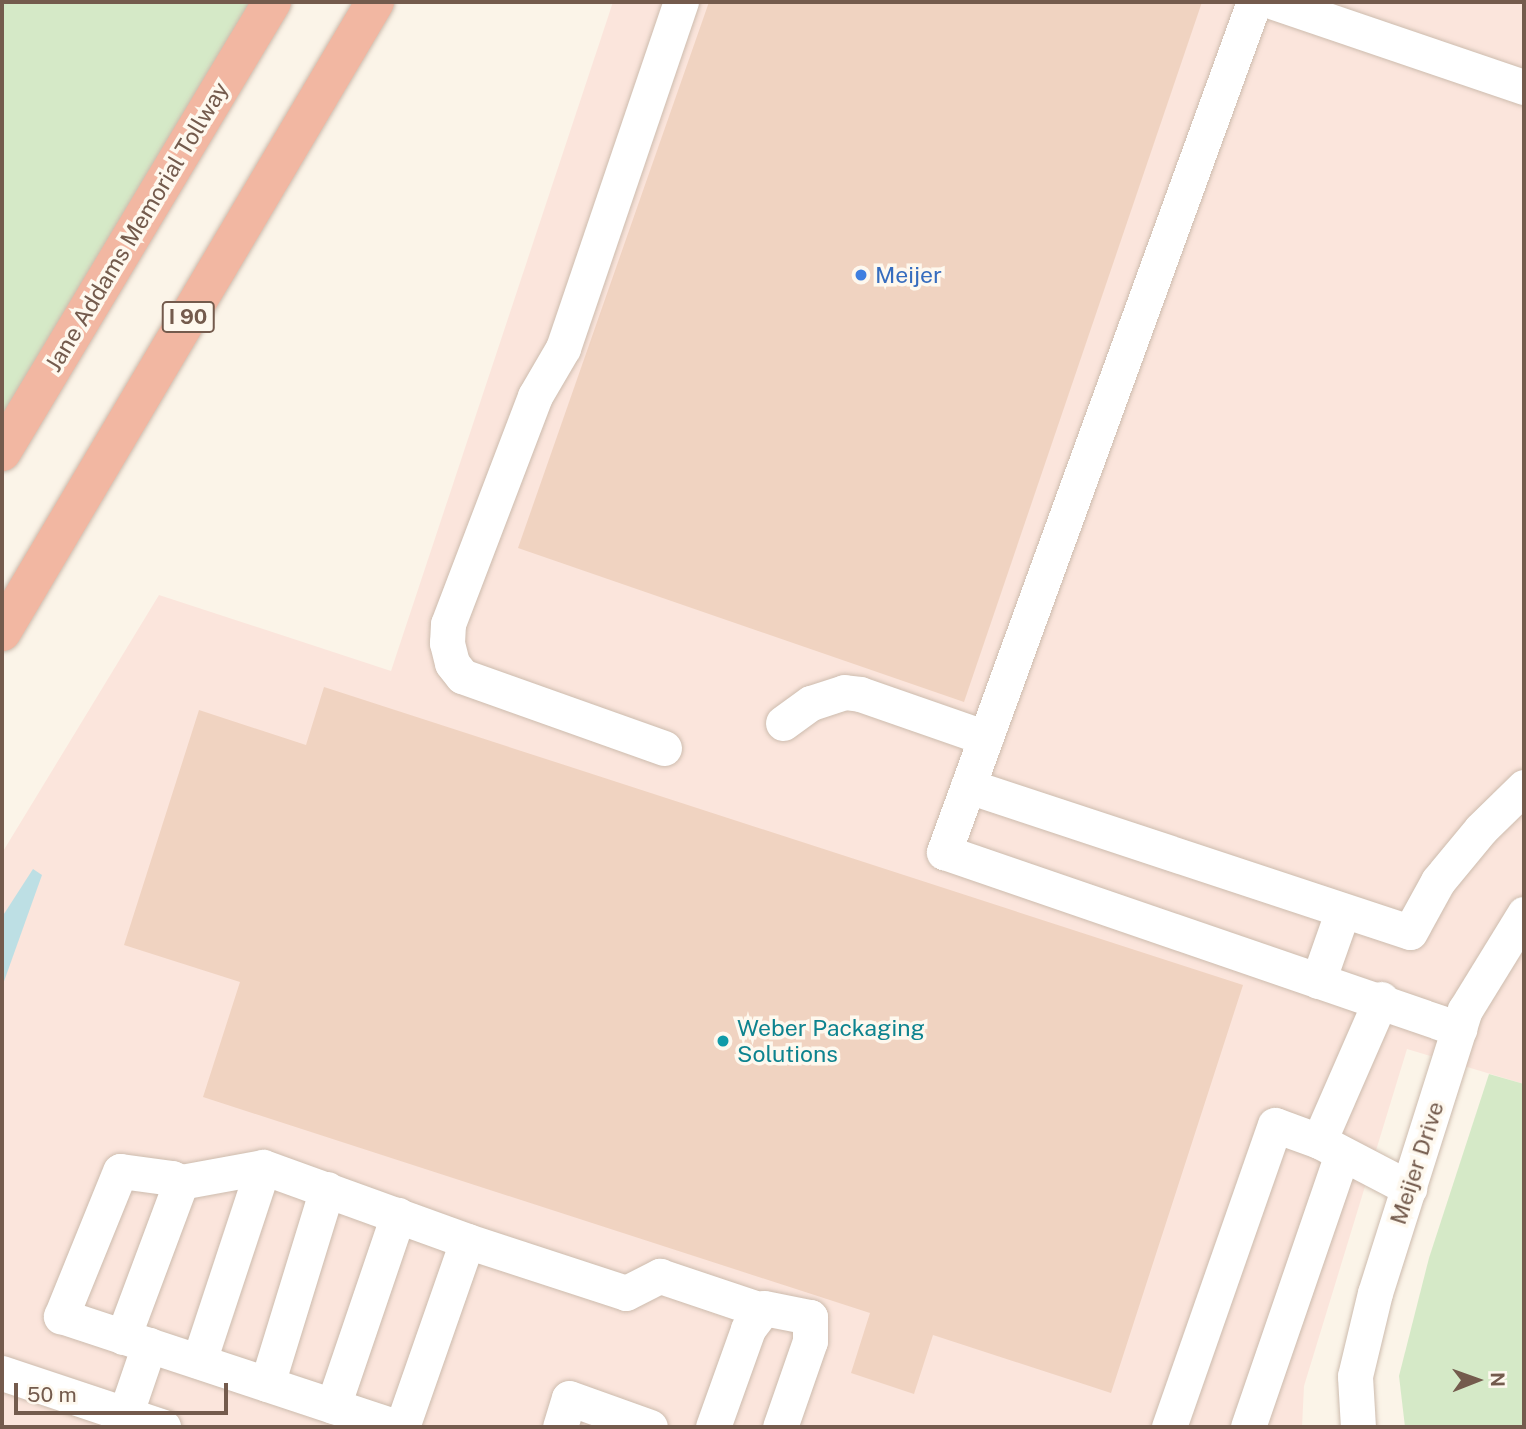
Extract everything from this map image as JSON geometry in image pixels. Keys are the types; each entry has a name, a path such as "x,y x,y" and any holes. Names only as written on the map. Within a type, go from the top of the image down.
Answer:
{"highway":[{"name":"Jane Addams Memorial Tollway","path":"2,452 272,2"},
{"name":"I 90","path":"2,632 375,2"}],"lane":[{"path":"664,748 462,676 452,663 447,643 448,624 534,396 563,348 681,2"},
{"path":"1254,2 944,852 1318,981 1381,999 1459,1029"},
{"path":"1275,2 1524,87"},
{"path":"783,723 811,703 844,692 860,694 986,738"},
{"path":"968,786 1342,913 1410,932 1438,881 1480,829 1524,787"},
{"path":"1318,981 1342,913"},
{"name":"Meijer Drive","path":"1358,1427 1356,1376 1375,1293 1459,1029 1496,955 1524,914"},
{"path":"1248,1427 1330,1147 1381,999"},
{"path":"1169,1427 1275,1125 1330,1147 1409,1188"},
{"path":"199,1362 263,1167"},
{"path":"467,1241 400,1427 61,1316 120,1171 181,1182 263,1167 467,1241 626,1293 660,1276 761,1310 810,1317 810,1341 780,1427"},
{"path":"123,1420 136,1341 181,1182"},
{"path":"267,1384 327,1189"},
{"path":"333,1406 398,1215"},
{"path":"713,1427 747,1329 761,1310"},
{"path":"2,1373 123,1420 163,1427"},
{"path":"560,1427 569,1398 650,1427"}],"shaded area":[{"path":"613,2 1524,2 1524,1084 1407,1049 1304,1386 1302,1427 2,1427 2,853 159,595 391,671"}],"green space":[{"path":"2,2 272,2 2,448"},
{"path":"1489,1074 1524,1084 1524,1427 1405,1427 1399,1376 1429,1258"}],"water":[{"path":"33,869 42,875 2,987 2,917"}],"building":[{"name":"Meijer","path":"709,2 1202,2 964,702 518,548"},
{"name":"Weber Packaging Solutions","path":"324,687 1243,985 1111,1393 933,1335 914,1394 851,1373 870,1313 203,1097 240,982 124,945 199,710 306,745"}],"place":[{"name":"Meijer","path":"861,275"},
{"name":"Weber Packaging Solutions","path":"723,1041"}]}
